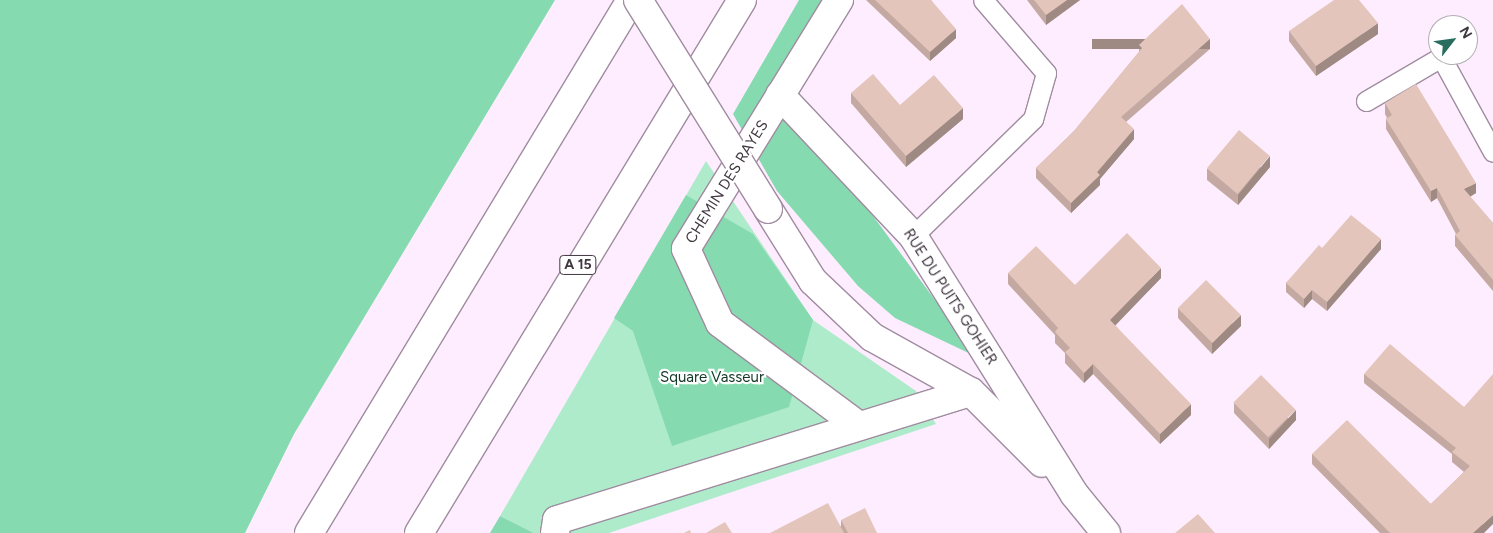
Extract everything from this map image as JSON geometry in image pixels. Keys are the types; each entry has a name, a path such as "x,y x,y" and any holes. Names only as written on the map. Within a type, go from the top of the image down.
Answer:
{"main road":[{"path":"309,533 631,0"},
{"name":"RUE DU PUITS GOHIER","path":"638,0 813,281 872,337 971,392 1075,495 1106,533"},
{"name":"A 15","path":"419,533 742,0"},
{"name":"CHEMIN DES RAYES","path":"839,0 686,249 720,322 859,426"},
{"name":"RUE DU PUITS GOHIER","path":"780,95 913,236 1075,495"},
{"path":"555,533 557,520 971,392"}],"lane":[{"path":"913,236 1034,119 1046,73 983,0"},
{"path":"1366,100 1441,57 1493,152"}],"green space":[{"path":"0,0 555,0 294,434 245,533 0,533"},
{"path":"799,0 847,0 792,106 977,357 895,318 858,286 777,191 733,114"},
{"name":"Square Vasseur","path":"706,161 813,320 916,391 936,424 609,533 534,533 500,516"},
{"path":"686,195 753,234 813,320 789,407 672,446 633,331 614,318"},
{"path":"500,516 534,533 490,533"}],"building":[{"path":"875,0 931,0 956,29 930,52"},
{"path":"1034,0 1067,0 1046,15"},
{"path":"1334,0 1359,0 1378,23 1316,66 1289,31"},
{"path":"1182,4 1210,39 1121,117 1134,129 1097,172 1100,175 1071,203 1036,168 1074,131 1142,48 1139,45"},
{"path":"873,74 900,105 934,75 963,108 906,156 851,93"},
{"path":"1416,84 1476,183 1464,189 1493,223 1493,280 1455,235 1460,231 1437,188 1431,191 1386,119 1392,115 1385,103"},
{"path":"1239,130 1270,156 1238,194 1207,168"},
{"path":"1351,215 1381,239 1327,302 1312,290 1304,299 1286,283 1319,245 1322,248"},
{"path":"1127,233 1161,268 1110,320 1191,404 1160,434 1093,364 1084,373 1065,352 1070,348 1055,332 1058,328 1008,273 1036,246 1075,285"},
{"path":"1206,280 1241,315 1212,343 1178,308"},
{"path":"1390,344 1464,407 1493,374 1493,515 1473,533 1390,533 1312,454 1347,420 1431,504 1470,466 1452,452 1456,448 1364,374"},
{"path":"1261,375 1296,410 1268,437 1233,403"},
{"path":"828,503 844,533 770,533"},
{"path":"865,508 877,533 848,533 841,520"},
{"path":"1198,514 1215,533 1175,533"},
{"path":"725,522 732,533 706,533"}]}
